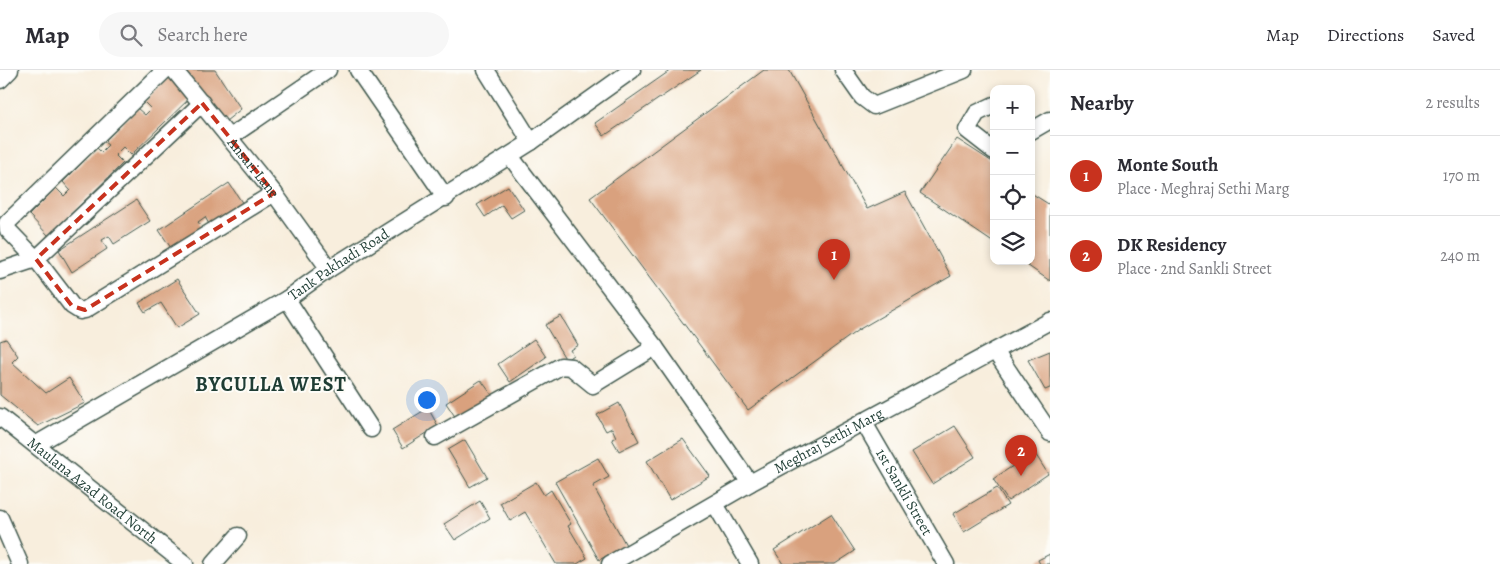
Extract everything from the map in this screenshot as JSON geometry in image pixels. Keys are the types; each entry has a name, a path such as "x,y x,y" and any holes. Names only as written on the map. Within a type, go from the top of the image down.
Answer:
{"street":[{"path":"0,80 10,70"},
{"path":"166,70 7,223 8,230 36,259 72,306 80,311 85,310 274,193"},
{"name":"Ansari Lane","path":"174,70 274,193 329,269"},
{"path":"230,137 328,70"},
{"path":"358,70 446,198"},
{"path":"486,70 531,142"},
{"name":"Tank Pakhadi Road","path":"37,444 287,299 329,269 446,198 510,156 632,70"},
{"path":"843,70 862,97 874,106 964,70"},
{"path":"0,271 36,259 202,104"},
{"path":"990,107 976,113 967,130 990,148"},
{"path":"1033,130 1050,120"},
{"path":"510,156 655,347 750,483"},
{"path":"287,299 371,429"},
{"name":"Meghraj Sethi Marg","path":"610,564 750,483 1050,320"},
{"path":"435,437 561,366 571,367 593,385 655,347"},
{"path":"995,351 1050,433"},
{"name":"Maulana Azad Road North","path":"0,417 37,444 185,564"},
{"name":"1st Sankli Street","path":"863,421 946,564"},
{"path":"715,504 750,564"},
{"path":"0,518 20,564"},
{"path":"213,564 238,536"}],"highlighted area":[{"path":"202,103 274,193 85,310 72,306 36,259"}],"building":[{"path":"183,70 215,70 241,109 226,121"},
{"path":"671,70 701,70 604,136 595,123"},
{"path":"764,70 789,70 867,209 905,192 951,276 858,330 748,410 590,198"},
{"path":"171,75 192,96 131,155 123,147 115,155 123,163 49,236 29,215 56,188 64,196 70,190 63,182 97,148 101,152 108,145 104,142 137,108 145,115 151,109 144,102"},
{"path":"957,139 990,160 990,240 920,193"},
{"path":"229,183 243,204 210,226 205,217 198,222 204,230 173,251 159,230"},
{"path":"508,186 524,210 511,218 502,205 485,217 477,205"},
{"path":"1035,196 1050,205 1050,281 1027,265 1035,265"},
{"path":"136,200 150,221 114,244 109,236 102,240 107,249 72,272 59,250"},
{"path":"177,279 200,314 177,328 161,303 145,312 139,303"},
{"path":"561,316 578,345 570,350 573,355 566,360 545,325"},
{"path":"6,339 18,356 12,362 46,393 69,378 85,403 38,426 0,395 0,341"},
{"path":"534,339 546,357 510,382 498,364"},
{"path":"1050,351 1050,388 1045,390 1028,360"},
{"path":"481,380 492,395 456,418 446,403"},
{"path":"619,403 639,441 619,451 612,439 616,437 612,428 606,431 597,415"},
{"path":"428,408 438,426 403,448 392,430"},
{"path":"955,426 975,457 932,484 912,452"},
{"path":"683,439 710,476 670,500 647,461"},
{"path":"465,440 487,477 470,487 448,450"},
{"path":"1034,452 1048,474 1008,501 993,479"},
{"path":"598,458 609,477 593,486 626,545 599,560 555,482"},
{"path":"536,482 544,495 551,490 571,524 568,526 587,558 577,564 556,564 525,512 510,521 500,503"},
{"path":"997,488 1008,505 964,532 953,514"},
{"path":"480,501 490,518 455,540 444,524"},
{"path":"831,514 855,551 835,564 783,564 774,550"},
{"path":"1050,554 1050,564 1040,564 1038,560"}],"place":[{"name":"Monte South","path":"834,280"},
{"name":"DK Residency","path":"1021,476"}],"district":[{"name":"BYCULLA WEST","path":"271,384"}]}
